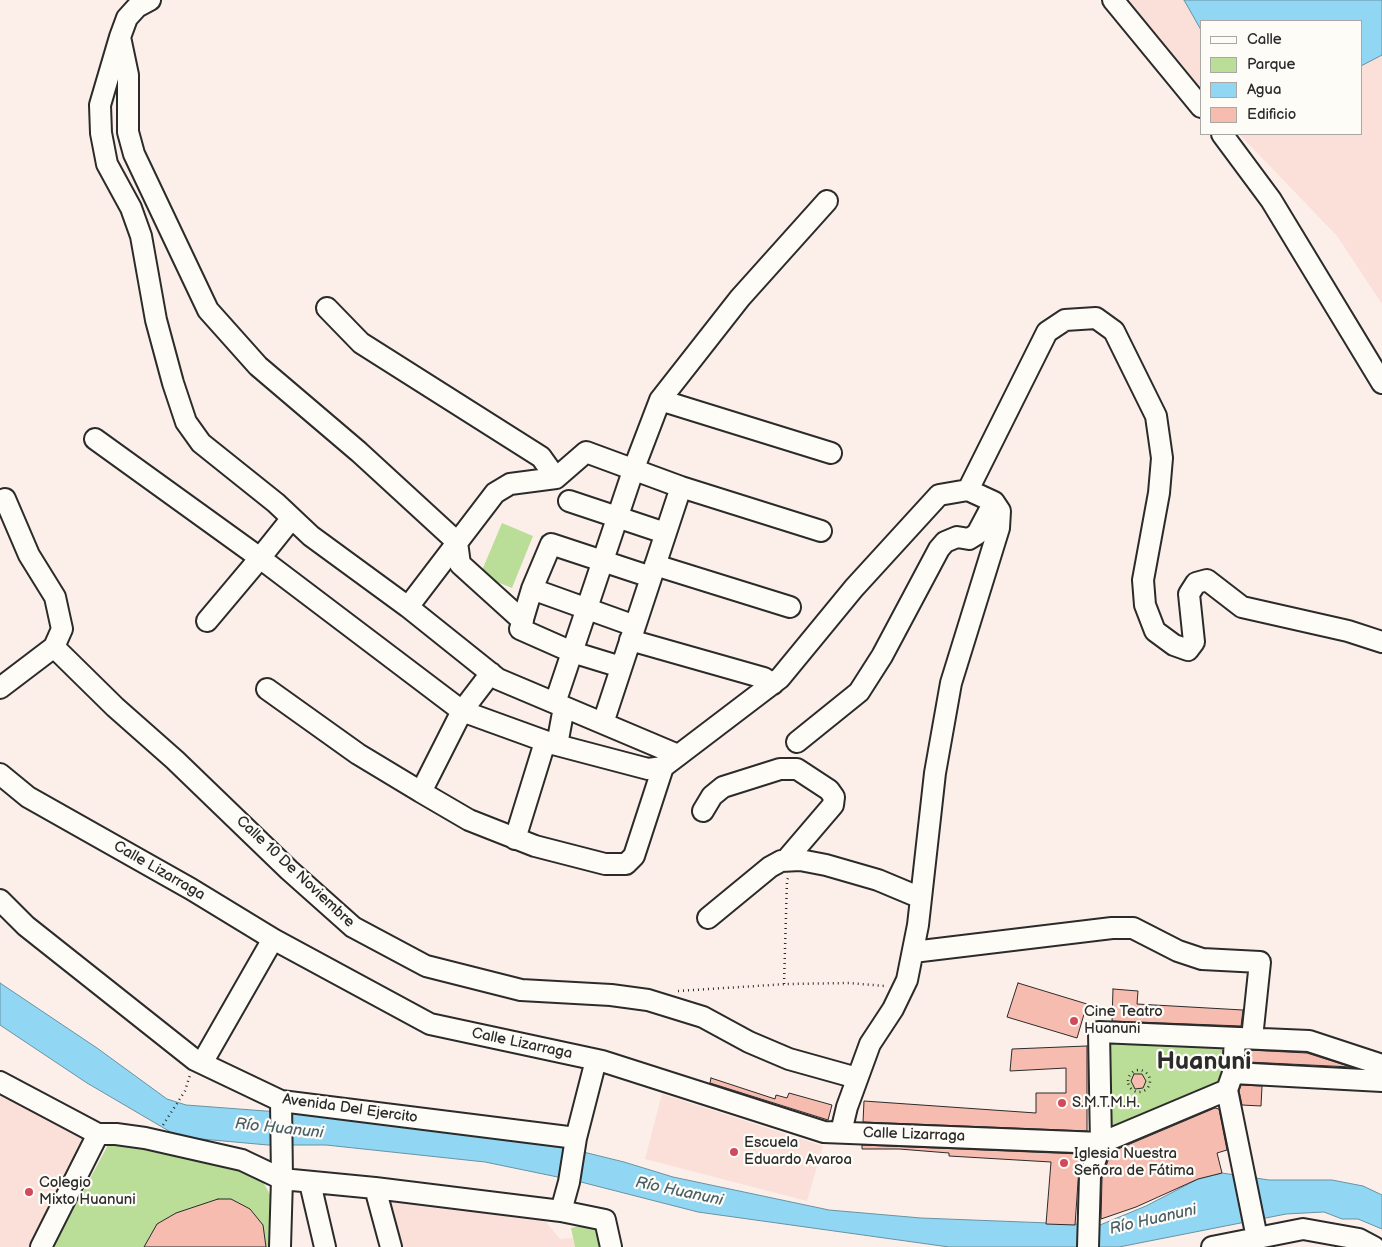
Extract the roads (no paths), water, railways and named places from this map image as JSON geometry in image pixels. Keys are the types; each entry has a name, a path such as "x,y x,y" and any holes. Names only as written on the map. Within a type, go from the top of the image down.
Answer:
{"street":[{"path":"150,0 137,7 127,18 100,105 101,133 107,164 131,208 141,236 156,320 186,422 201,443 311,536 408,607 498,679 603,723 670,761"},
{"path":"1113,0 1200,106"},
{"path":"120,37 128,76 128,132 134,154 208,310 258,366 359,452 457,542 460,564 523,622"},
{"path":"1223,135 1271,200 1382,383"},
{"path":"515,839 551,743 572,652 634,468 660,400 740,298 826,201"},
{"path":"327,308 361,344 541,457 556,478"},
{"path":"968,490 1047,332 1065,320 1096,318 1114,331 1156,416 1162,458 1159,493 1143,580 1145,605 1155,631 1174,645 1188,650 1194,642 1189,594 1196,583 1207,580 1242,607 1348,631 1382,642"},
{"path":"660,400 831,453"},
{"path":"96,439 260,558 462,711 551,743 648,769 670,761 773,684 854,588 940,495 968,490 994,502 1000,512 999,528 951,684 935,773 913,952 904,987 893,1009 870,1044 847,1107 841,1132"},
{"path":"408,607 495,494 510,484 556,478 586,452 634,468 681,487 821,531"},
{"path":"603,723 681,487"},
{"path":"0,688 54,647 62,629 55,597 29,555 5,499"},
{"path":"569,501 666,533"},
{"path":"797,742 859,692 882,656 939,549 945,542 957,538 969,539 977,534 994,502"},
{"path":"207,621 292,518"},
{"path":"621,667 572,652 520,630 532,589 551,544 603,561 653,571 790,607"},
{"path":"532,589 587,608 632,633 764,678 773,684"},
{"name":"Calle 10 De Noviembre","path":"54,647 115,707 175,760 289,870 353,927 426,966 521,990 611,995 648,1000 703,1017 749,1042 789,1059 857,1078"},
{"path":"421,792 462,711 491,674"},
{"path":"267,689 358,754 469,820 535,846 605,864 626,864 634,856 670,761"},
{"path":"703,811 712,796 723,787 780,770 797,769 829,790 834,797 833,805 788,868"},
{"name":"Calle Lizarraga","path":"0,774 28,797 191,889 273,939 430,1024 596,1060 824,1132 1101,1143"},
{"path":"708,918 770,867 788,868 800,860 826,865 878,880 921,898"},
{"name":"Avenida Del Ejercito","path":"0,900 26,926 187,1054 281,1106 575,1142"},
{"path":"913,952 1112,928 1133,928 1178,951 1202,959 1260,962 1244,1038 1230,1082 1254,1231"},
{"path":"202,1063 273,939"},
{"path":"1088,1247 1090,1176 1101,1143 1099,1032 1309,1041 1382,1065"},
{"path":"562,1211 569,1182 575,1142 596,1060"},
{"path":"1101,1143 1230,1082 1382,1081"},
{"path":"0,1082 98,1134 116,1134 145,1138 242,1160 282,1179 375,1188 562,1211 605,1220 611,1247"},
{"path":"280,1247 282,1179 280,1150 281,1106"},
{"path":"41,1247 98,1134"},
{"path":"310,1183 325,1247"},
{"path":"375,1188 391,1247"},
{"path":"1212,1247 1254,1231 1303,1229 1359,1239 1374,1247"}],"water":[{"path":"1184,0 1382,0 1382,55 1362,65 1362,20 1200,20 1200,28"},
{"name":"Río Huanuni","path":"0,983 97,1048 167,1099 186,1105 332,1116 563,1147 624,1162 673,1177 829,1210 921,1218 1100,1225 1146,1206 1198,1179 1222,1173 1269,1180 1332,1180 1363,1186 1382,1195 1382,1229 1358,1219 1342,1219 1324,1212 1286,1214 1119,1247 949,1247 698,1212 577,1181 485,1162 326,1145 268,1145 179,1137 87,1083 0,1025"}],"place":[{"name":"Cine Teatro Huanuni","path":"1074,1021"},
{"name":"S.M.T.M.H.","path":"1062,1103"},
{"name":"Escuela Eduardo Avaroa","path":"734,1152"},
{"name":"Iglesia Nuestra Señora de Fátima","path":"1064,1163"},
{"name":"Colegio Mixto Huanuni","path":"29,1192"}],"district":[{"name":"Huanuni","path":"1204,1063"}]}
